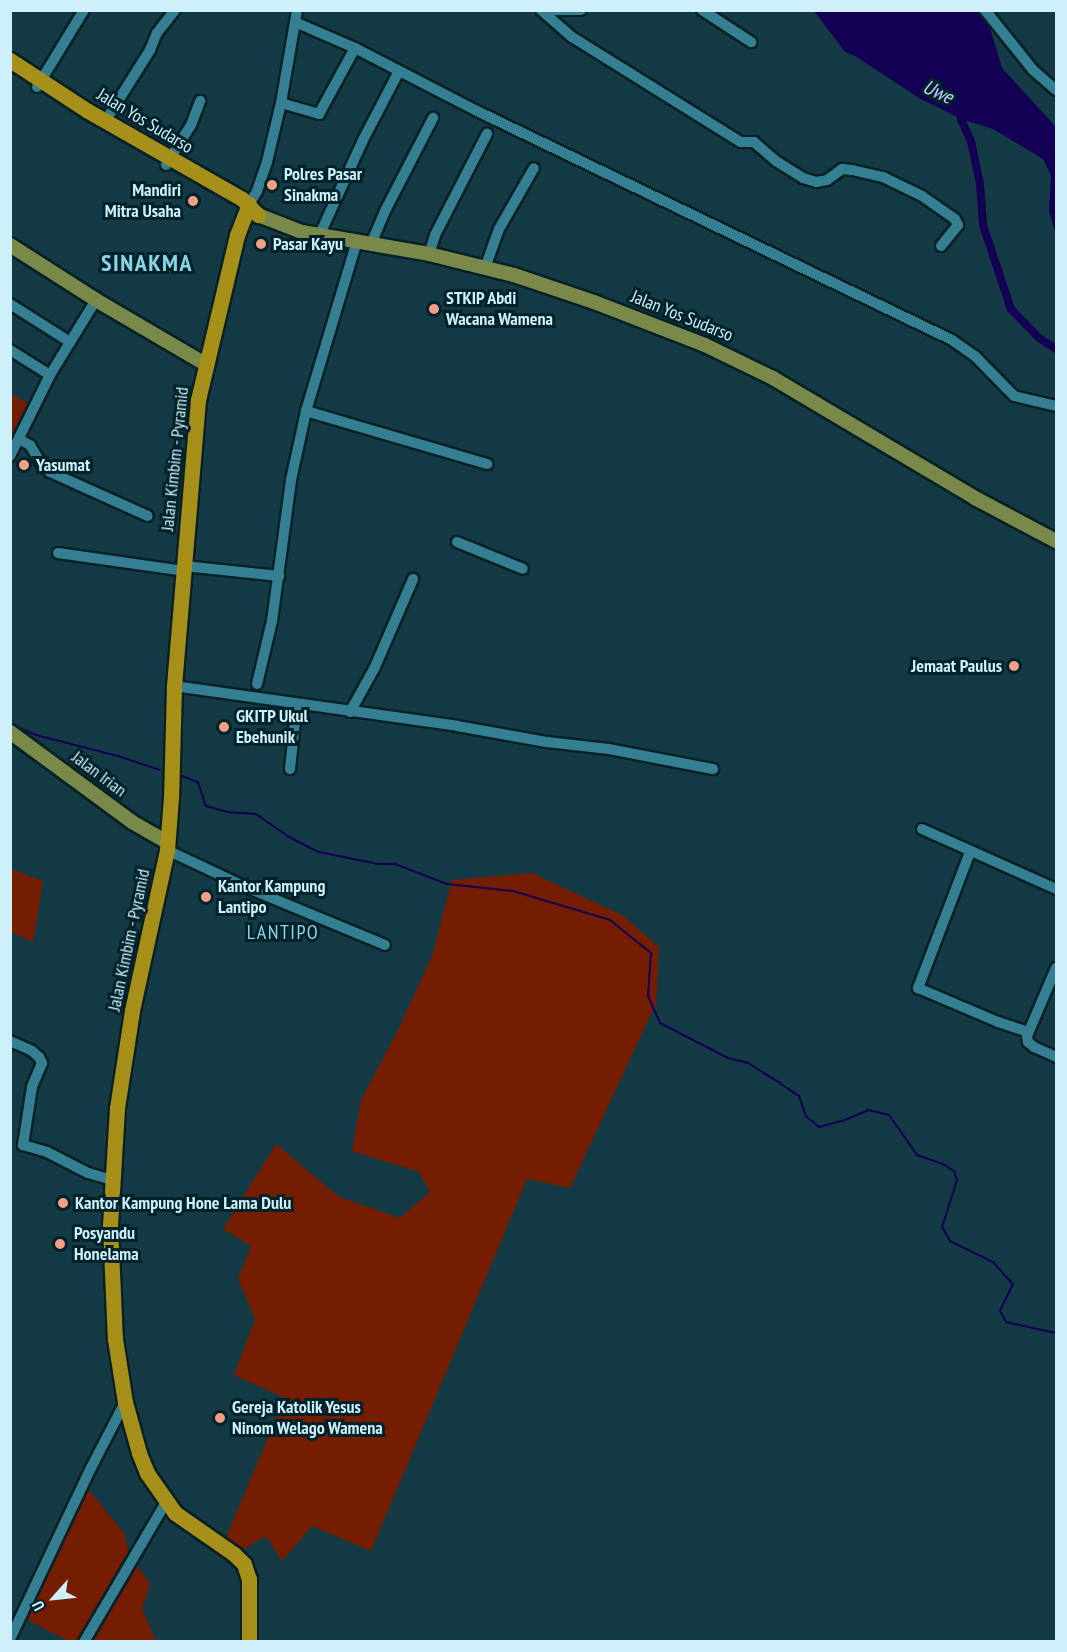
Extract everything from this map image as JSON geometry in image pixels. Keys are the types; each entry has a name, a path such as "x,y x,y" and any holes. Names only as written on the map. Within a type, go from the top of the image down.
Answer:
{"highway":[{"name":"Jalan Yos Sudarso","path":"10,60 39,83 250,211"},
{"name":"Jalan Yos Sudarso","path":"10,70 39,83 106,120 168,162"},
{"name":"Jalan Kimbim - Pyramid","path":"249,1641 249,1579 244,1564 234,1554 185,1522 166,1502 147,1473 125,1402 112,1309 112,1180 117,1108 132,1011 167,846 174,686 194,434 207,365 237,236 250,211"}],"main road":[{"name":"Jalan Yos Sudarso","path":"250,211 293,230 429,254 485,268 594,302 742,361 975,498 1056,541"},
{"path":"10,245 96,300 207,365"},
{"name":"Jalan Irian","path":"10,732 167,846"}],"street":[{"path":"39,83 84,10"},
{"path":"106,120 150,50 157,33 175,10"},
{"path":"541,10 572,37 741,142 754,142 776,162 803,178 816,182 827,180 842,169 852,170 883,177 941,207 955,219 958,225 941,246"},
{"path":"552,10 581,10"},
{"path":"702,10 751,42"},
{"path":"985,10 1033,70 1056,90"},
{"path":"250,211 267,162 281,102 296,16 399,72 754,243 829,283 952,340 975,356 1014,396 1056,406"},
{"path":"281,102 318,114 355,48"},
{"path":"320,234 359,149 399,72"},
{"path":"168,162 191,125 200,101"},
{"path":"371,244 385,211 433,118"},
{"path":"429,254 435,235 487,134"},
{"path":"485,268 499,229 534,168"},
{"path":"257,684 279,576 291,480 306,411 357,241"},
{"path":"10,456 50,375 96,300"},
{"path":"10,304 70,342"},
{"path":"10,350 50,375"},
{"path":"306,411 487,464"},
{"path":"19,439 30,445 41,463 50,472 148,516"},
{"path":"457,542 524,569"},
{"path":"57,553 184,569 279,576"},
{"path":"350,712 375,667 413,579"},
{"path":"174,686 609,748 713,769"},
{"path":"290,770 297,704"},
{"path":"922,829 1056,889"},
{"path":"167,846 250,889 385,945"},
{"path":"970,852 918,988 987,1018 1028,1032"},
{"path":"1056,968 1028,1032 1028,1042 1056,1057"},
{"path":"10,1041 32,1051 42,1063 32,1087 23,1145 47,1152 88,1173 112,1180"},
{"path":"10,1639 125,1402"},
{"path":"84,1641 166,1502"}],"shaded area":[{"path":"11,394 32,405 11,443"},
{"path":"11,869 43,881 33,942 11,932"},
{"path":"532,873 622,915 659,947 656,1003 570,1188 527,1179 371,1551 312,1526 282,1561 266,1536 237,1553 223,1544 285,1398 234,1375 255,1319 238,1279 251,1246 223,1229 276,1144 339,1197 400,1218 430,1192 419,1172 352,1151 361,1100 400,1026 432,956 452,880"},
{"path":"84,1484 124,1533 129,1554 150,1584 142,1609 156,1641 68,1641 28,1620"}],"water":[{"name":"Uwe","path":"814,11 978,11 990,28 1002,68 1056,127 1056,236 1049,211 1051,175 1043,159 993,129 961,119 919,98 855,56 845,52"}],"waterway":[{"path":"959,109 971,141 980,184 983,225 1011,309 1039,338 1056,349"},
{"path":"10,724 36,735 118,756 160,770"},
{"path":"182,776 198,782 206,806 228,812 256,814 287,836 319,852 378,864 395,864 447,884 513,891 610,920 651,953 648,996 660,1023 728,1058 748,1063 781,1084 799,1096 806,1116 819,1127 845,1120 868,1110 889,1115 917,1155 943,1164 954,1171 957,1180 942,1227 950,1241 993,1262 1013,1284 1000,1311 1006,1322 1056,1333"}],"place":[{"name":"Polres Pasar Sinakma","path":"272,185"},
{"name":"Mandiri Mitra Usaha","path":"193,201"},
{"name":"Pasar Kayu","path":"261,244"},
{"name":"STKIP Abdi Wacana Wamena","path":"434,309"},
{"name":"Yasumat","path":"24,465"},
{"name":"Jemaat Paulus","path":"1014,666"},
{"name":"GKITP Ukul Ebehunik","path":"224,727"},
{"name":"Kantor Kampung Lantipo","path":"206,897"},
{"name":"Kantor Kampung Hone Lama Dulu","path":"63,1203"},
{"name":"Posyandu Honelama","path":"60,1244"},
{"name":"Gereja Katolik Yesus Ninom Welago Wamena","path":"220,1418"}],"district":[{"name":"SINAKMA","path":"147,263"},
{"name":"LANTIPO","path":"283,932"}]}
